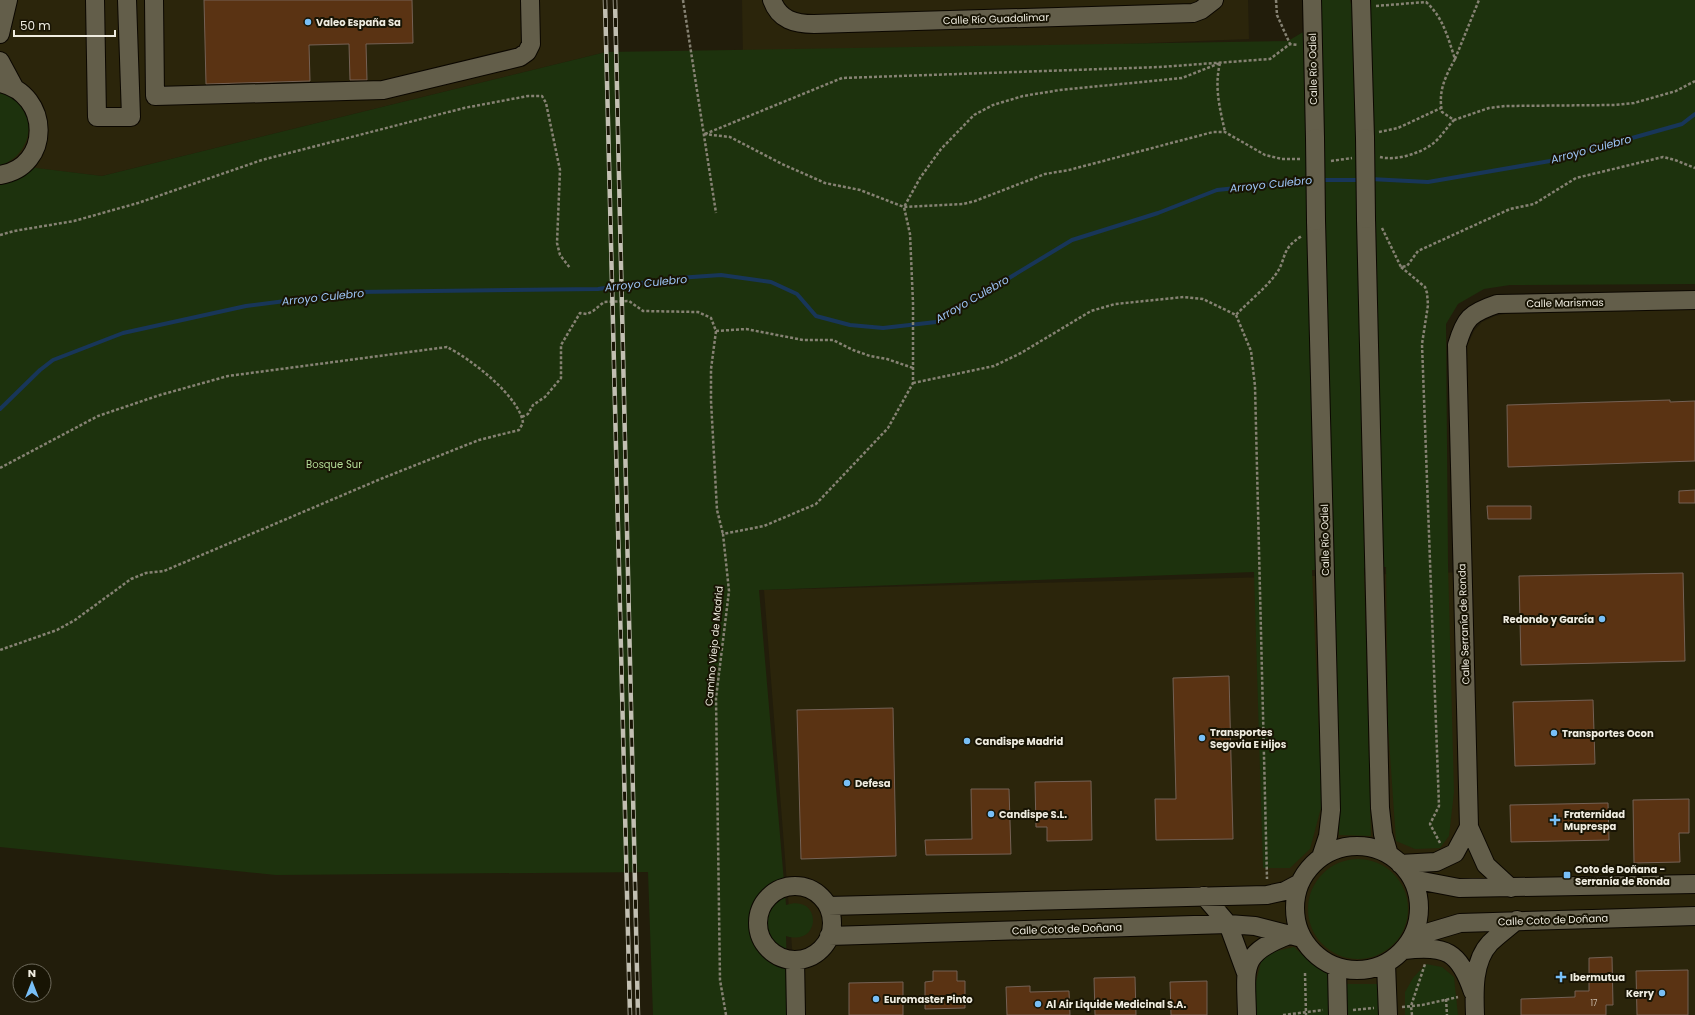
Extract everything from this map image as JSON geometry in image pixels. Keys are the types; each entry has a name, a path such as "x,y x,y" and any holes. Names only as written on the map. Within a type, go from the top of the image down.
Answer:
{"street":[{"path":"0,34 8,0"},
{"path":"95,0 97,117 131,117 127,0"},
{"path":"154,0 155,96 383,90 520,57 527,52 531,44 530,0"},
{"name":"Calle Río Odiel","path":"1312,0 1314,138 1331,810 1328,836 1321,858"},
{"name":"Calle Río Guadalimar","path":"776,7 790,21 800,24 822,24 1193,13 1201,10 1214,1"},
{"path":"1296,936 1317,956 1337,968 1354,971 1365,970 1386,964 1408,944 1418,923 1420,908 1418,893 1412,879 1395,859 1383,834 1380,808 1361,4"},
{"path":"0,61 7,85 26,97 36,110 39,125 38,140 32,155 21,166 7,174 0,175"},
{"name":"Calle Marismas","path":"1457,345 1463,324 1478,310 1497,304 1695,300"},
{"name":"Calle Serranía de Ronda","path":"1457,345 1469,827 1486,865 1511,888"},
{"path":"1296,936 1296,897 1300,883 1309,869 1321,858 1337,849 1355,846 1372,848 1395,859 1436,862 1455,853 1469,827"},
{"path":"1412,879 1459,888 1695,884"},
{"path":"828,906 1267,895 1285,891 1300,883"},
{"path":"798,886 807,888 816,893 828,906 832,926 829,936 818,952 807,957 795,960 778,955 770,950 763,941 759,931 758,920 760,910 766,900 780,890 798,886"},
{"path":"1204,896 1228,924 1246,972 1247,1015"},
{"name":"Calle Coto de Doñana","path":"1408,944 1460,923 1517,920 1695,916"},
{"path":"1468,995 1479,960 1490,944 1517,920"},
{"name":"Calle Coto de Doñana","path":"829,936 1228,924 1255,926 1296,936"},
{"path":"1246,972 1252,955 1269,942 1296,936"},
{"path":"1408,944 1421,948 1442,950 1458,960 1467,973 1468,995 1475,1015"},
{"path":"795,960 796,1015"},
{"path":"1386,964 1389,1010"},
{"path":"1337,968 1338,1012"}],"path":[{"path":"683,0 716,213"},
{"path":"1276,0 1277,15 1290,44"},
{"path":"1454,120 1442,112 1440,91 1479,0"},
{"path":"1361,4 1426,1 1436,10 1444,25 1455,59"},
{"path":"704,134 842,78 1160,67 1220,63 1270,59 1290,44 1313,46"},
{"path":"1220,63 1216,77 1218,98 1225,132"},
{"path":"723,534 764,526 816,504 888,428 913,383 913,303 910,234 904,207 920,178 941,149 974,115 992,105 1023,96 1060,90 1182,78 1220,63"},
{"path":"1376,156 1396,158 1420,150 1431,145 1454,120 1489,108 1505,106 1616,105 1634,103 1676,91 1695,81"},
{"path":"0,235 14,231 74,221 138,203 262,160 464,108 528,96 542,96 546,103 560,170 557,243 560,255 570,268"},
{"path":"1364,135 1391,130 1441,108"},
{"path":"704,134 730,137 782,164 825,183 860,190 904,207 963,204 975,201 1045,174 1069,170 1213,132 1225,132 1265,155 1282,159 1305,159"},
{"path":"1401,266 1407,266 1418,251 1510,209 1534,204 1576,178 1663,157 1695,168"},
{"path":"1329,162 1356,158"},
{"path":"1366,219 1374,222 1382,228 1401,266 1425,287 1428,305 1422,344 1439,806 1430,824 1441,845"},
{"path":"1236,315 1277,273 1284,252 1294,240 1317,227"},
{"path":"913,383 994,366 1021,353 1091,311 1115,304 1184,297 1203,299 1236,315 1251,351 1255,386 1267,895"},
{"path":"522,417 528,414 533,405 545,397 561,378 561,345 575,320 580,313 587,314 594,311 604,302 629,301 643,311 698,312 711,318 716,331 746,329 803,340 833,340 864,354 887,359 913,368"},
{"name":"Camino Viejo de Madrid","path":"716,331 711,369 711,401 717,510 723,534 729,591 716,698 720,980 726,1015"},
{"path":"0,468 98,416 160,395 228,376 447,347 463,355 495,381 522,417 523,423 518,430 479,440 383,478 164,571 146,573 131,579 75,620 57,630 0,650"},
{"path":"1412,1015 1411,1006 1427,957"},
{"path":"1305,973 1306,1013"},
{"path":"1283,1015 1389,1010 1468,995"},
{"path":"1446,999 1447,1015"}],"shaded area":[{"path":"0,0 605,0 606,52 102,176 0,164"},
{"path":"742,0 1248,0 1249,39 743,59"},
{"path":"1695,306 1695,1015 792,1015 793,960 764,590 1470,572 1467,346 1474,331 1482,322 1495,316 1510,313"}],"green space":[{"name":"Bosque Sur","path":"1320,0 1350,0 1351,4 1358,0 1695,0 1695,284 1510,285 1484,289 1458,304 1446,324 1448,564 1454,792 1449,836 1440,848 1415,849 1396,841 1388,726 1386,567 1364,568 1371,836 1339,835 1333,570 1312,570 1322,804 1310,849 1290,868 1263,868 1254,572 759,590 786,905 798,903 806,906 811,912 813,920 811,928 806,934 798,937 786,936 788,1015 653,1015 648,872 276,875 0,847 0,93 12,98 21,106 27,115 29,126 23,148 15,157 4,164 102,176 606,52 1288,41 1320,22"},
{"path":"1358,859 1368,860 1386,867 1400,881 1407,899 1407,919 1400,937 1386,951 1368,958 1358,959 1348,958 1330,951 1316,937 1309,919 1308,909 1309,899 1316,881 1330,867 1348,860"},
{"path":"1294,947 1309,961 1330,973 1332,1015 1256,1015 1255,986 1263,954"},
{"path":"1426,964 1442,967 1454,977 1458,1015 1405,1015 1405,992 1413,978"},
{"path":"1346,984 1380,984 1381,1015 1347,1015"}],"building":[{"name":"Valeo España Sa","path":"204,0 412,0 413,43 366,44 367,80 350,80 349,44 309,45 310,81 206,84"},
{"path":"1670,400 1670,402 1695,401 1695,461 1508,467 1507,405"},
{"path":"1695,490 1695,503 1679,503 1679,491"},
{"path":"1487,506 1531,506 1531,519 1488,519"},
{"name":"Redondo y García","path":"1683,573 1685,661 1521,665 1519,576"},
{"name":"Transportes Segovia E Hijos","path":"1229,676 1233,839 1156,840 1155,799 1176,799 1173,678"},
{"name":"Transportes Ocon","path":"1593,700 1595,764 1515,766 1513,702"},
{"name":"Defesa","path":"893,708 896,856 801,859 797,710"},
{"path":"1091,781 1092,840 1047,841 1047,827 1036,827 1035,782"},
{"name":"Candispe S.L.","path":"971,789 1009,789 1011,854 926,855 925,840 972,839"},
{"path":"1689,799 1689,833 1679,833 1680,862 1634,863 1633,800"},
{"path":"1608,803 1609,840 1511,842 1510,805"},
{"path":"1612,957 1613,1005 1606,1005 1606,1015 1521,1015 1521,999 1575,997 1575,991 1589,991 1589,958"},
{"name":"Kerry","path":"1688,970 1688,1015 1637,1015 1636,971"},
{"path":"933,971 957,971 957,981 965,981 965,1008 925,1009 925,982 933,981"},
{"path":"1135,977 1136,1015 1095,1015 1094,978"},
{"path":"1207,981 1207,1015 1171,1015 1170,982"},
{"name":"Euromaster Pinto","path":"903,982 903,1015 849,1015 849,983"},
{"name":"Al Air Liquide Medicinal S.A.","path":"1030,986 1030,992 1069,991 1070,1015 1007,1015 1006,987"}],"waterway":[{"name":"Arroyo Culebro","path":"1370,179 1428,182 1550,161 1682,124 1695,114"},
{"name":"Arroyo Culebro","path":"0,409 40,370 53,360 123,333 246,306 356,292 598,289 678,278 721,275 771,282 797,294 816,316 850,325 883,328 936,322 1072,240 1158,213 1217,190 1311,180"},
{"name":"Arroyo Culebro","path":"1320,180 1361,180"}],"railway":[{"path":"605,0 630,1015"},
{"path":"615,0 638,1015"}],"place":[{"name":"Valeo España Sa","path":"308,22"},
{"name":"Redondo y García","path":"1602,619"},
{"name":"Transportes Ocon","path":"1554,733"},
{"name":"Transportes Segovia E Hijos","path":"1202,738"},
{"name":"Candispe Madrid","path":"967,741"},
{"name":"Defesa","path":"847,783"},
{"name":"Candispe S.L.","path":"991,814"},
{"name":"Fraternidad Muprespa","path":"1555,820"},
{"name":"Coto de Doñana - Serranía de Ronda","path":"1567,875"},
{"name":"Ibermutua","path":"1561,977"},
{"name":"Kerry","path":"1662,993"},
{"name":"Euromaster Pinto","path":"876,999"},
{"name":"Al Air Liquide Medicinal S.A.","path":"1038,1004"}]}
